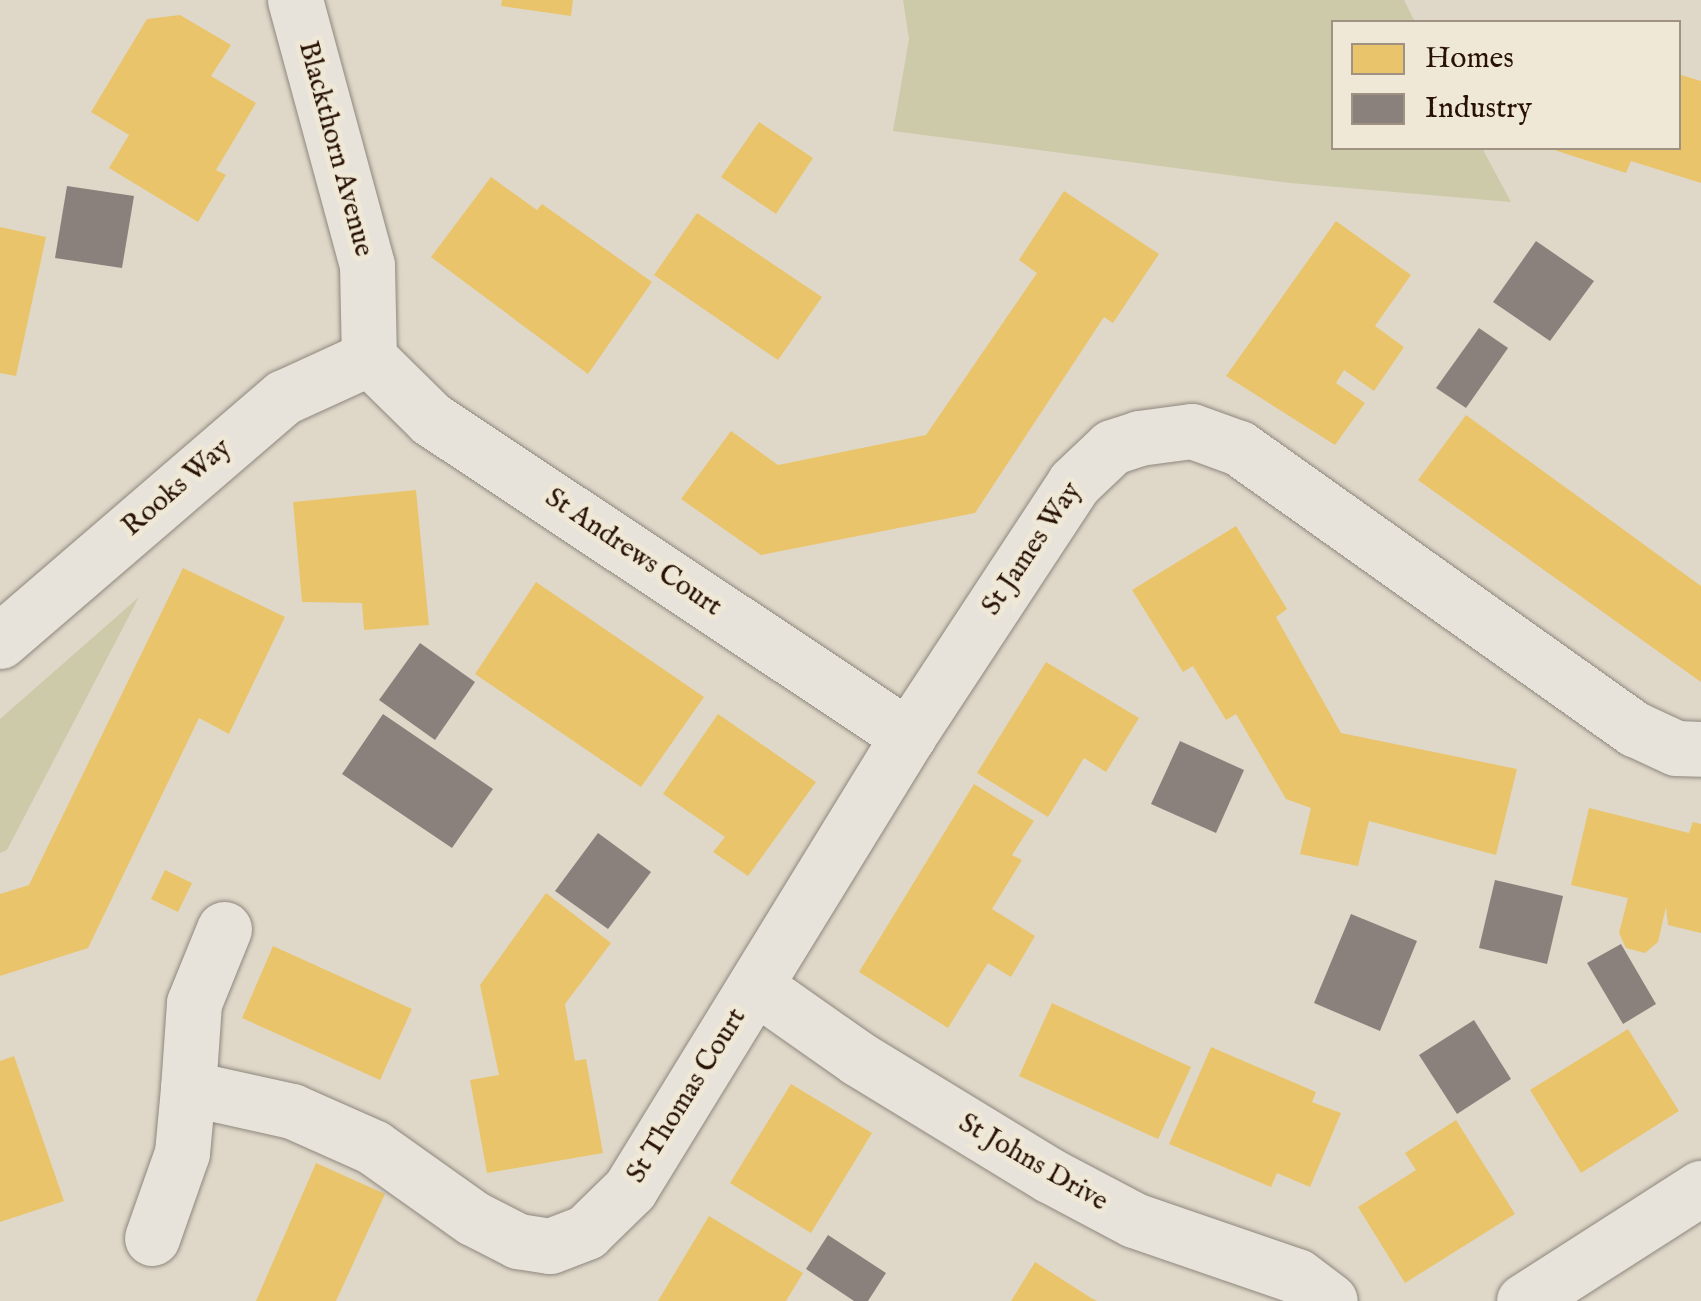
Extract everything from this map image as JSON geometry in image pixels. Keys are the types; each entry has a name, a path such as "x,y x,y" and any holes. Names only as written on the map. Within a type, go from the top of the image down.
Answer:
{"street":[{"name":"Blackthorn Avenue","path":"295,0 368,265 368,358"},
{"name":"Rooks Way","path":"1,638 284,397 368,358"},
{"name":"St Andrews Court","path":"368,358 431,419 908,736"},
{"name":"St James Way","path":"755,986 908,736 1074,482 1112,447 1192,431 1239,448 1636,728 1676,748 1701,749"},
{"path":"152,1238 182,1153 194,1003 224,929"},
{"name":"St Thomas Court","path":"188,1088 292,1111 373,1147 473,1218 518,1241 550,1246 586,1232 630,1188 755,986"},
{"name":"St Johns Drive","path":"755,986 859,1059 1049,1175 1134,1220 1297,1276 1330,1301"},
{"path":"1524,1301 1701,1188"}],"shaded area":[{"path":"903,0 1404,0 1414,20 1331,20 1331,150 1483,150 1511,202 1290,183 893,131 909,39"},
{"path":"139,597 7,850 0,853 0,719"}],"building: Homes":[{"path":"502,0 573,0 571,16 501,6"},
{"path":"180,15 231,45 211,76 256,103 216,170 226,175 198,222 109,168 129,135 91,112 147,19"},
{"path":"1681,75 1701,81 1701,183 1631,161 1626,173 1554,150 1681,150"},
{"path":"759,122 813,158 776,214 721,177"},
{"path":"491,177 537,210 542,204 652,282 588,374 431,257"},
{"path":"1064,191 1159,254 1113,323 1104,317 975,513 761,555 681,499 731,431 778,465 926,435 1037,273 1019,260"},
{"path":"697,213 822,297 778,360 654,275"},
{"path":"1336,221 1411,275 1375,326 1404,347 1374,391 1344,370 1336,383 1365,403 1335,445 1226,376"},
{"path":"0,227 46,237 16,376 0,373"},
{"path":"1466,415 1701,586 1701,682 1418,480"},
{"path":"416,490 429,625 364,630 362,603 302,602 293,502"},
{"path":"1236,526 1287,609 1276,617 1341,733 1517,769 1496,855 1369,821 1358,866 1300,854 1311,808 1286,799 1236,714 1226,720 1193,666 1183,672 1132,590"},
{"path":"183,568 285,617 229,734 199,718 88,948 0,976 0,894 29,885"},
{"path":"536,582 704,697 641,787 475,674"},
{"path":"1046,662 1139,718 1106,772 1084,758 1048,817 977,773"},
{"path":"718,714 816,782 748,876 713,852 725,837 663,794"},
{"path":"974,784 1034,821 1012,855 1022,860 992,909 1035,936 1011,977 988,963 948,1028 859,972"},
{"path":"1589,808 1689,833 1693,822 1701,824 1701,933 1668,925 1666,907 1658,942 1645,953 1626,948 1619,933 1628,898 1571,885"},
{"path":"165,870 192,883 178,912 151,899"},
{"path":"546,893 611,943 565,1004 575,1061 586,1059 603,1153 487,1173 470,1080 499,1075 480,985"},
{"path":"273,946 412,1009 380,1080 242,1018"},
{"path":"1052,1003 1191,1067 1158,1139 1019,1076"},
{"path":"1628,1029 1679,1111 1581,1173 1530,1090"},
{"path":"1211,1047 1316,1092 1312,1102 1341,1113 1310,1187 1277,1173 1271,1187 1169,1144"},
{"path":"14,1056 64,1201 0,1222 0,1061"},
{"path":"791,1084 872,1133 811,1233 730,1183"},
{"path":"1456,1120 1515,1214 1405,1283 1358,1207 1416,1170 1405,1153"},
{"path":"316,1163 385,1194 336,1301 256,1301"},
{"path":"709,1216 803,1273 786,1301 658,1301"},
{"path":"1035,1262 1091,1298 1097,1301 1011,1301"}],"building: Industry":[{"path":"67,186 134,196 122,268 55,258"},
{"path":"1536,241 1594,281 1550,341 1493,302"},
{"path":"1479,328 1508,348 1466,408 1436,388"},
{"path":"420,643 475,682 435,740 379,700"},
{"path":"383,714 493,789 452,848 342,774"},
{"path":"1180,741 1244,770 1216,833 1151,804"},
{"path":"598,833 651,872 608,929 555,891"},
{"path":"1495,880 1563,896 1547,964 1479,948"},
{"path":"1351,914 1417,941 1380,1031 1314,1003"},
{"path":"1621,944 1656,1004 1623,1024 1587,963"},
{"path":"1474,1020 1511,1079 1457,1114 1419,1055"},
{"path":"828,1235 886,1273 868,1301 854,1301 806,1269"}]}
